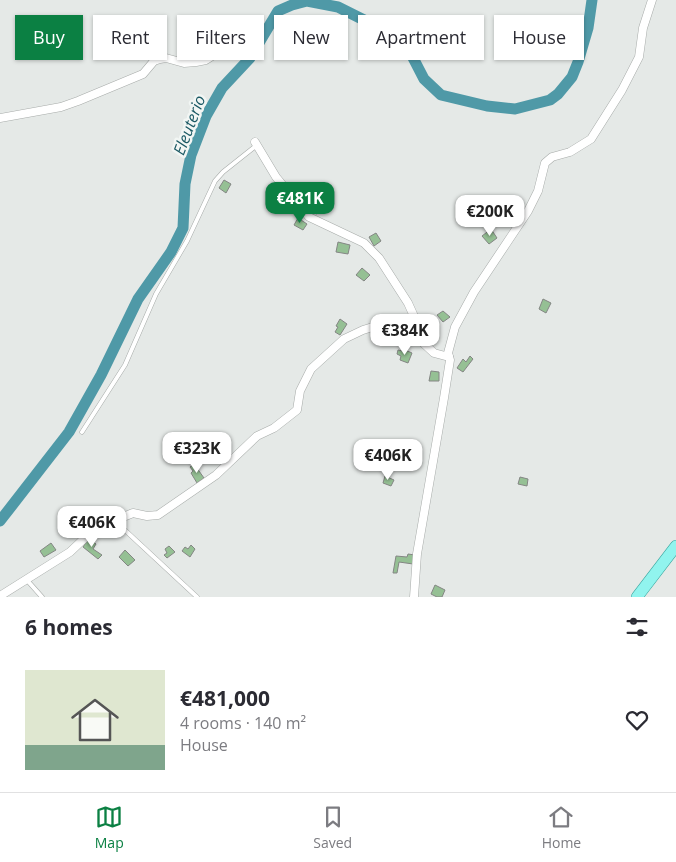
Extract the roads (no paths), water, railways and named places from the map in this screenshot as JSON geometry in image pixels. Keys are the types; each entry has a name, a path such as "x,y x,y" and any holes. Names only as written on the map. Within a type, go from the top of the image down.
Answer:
{"main road":[{"path":"637,597 676,546"}],"street":[{"path":"414,597 417,554 444,398 448,353 456,327 474,292 528,211 538,191 545,163 552,157 570,152 591,139 622,90 639,57 643,28 652,0"},
{"path":"0,118 61,107 78,101 143,74 154,62 160,59 166,58 184,63 206,60"},
{"path":"256,143 276,176 309,217 364,244 379,258 408,303 417,323 415,333"},
{"path":"0,596 70,552 89,534 133,512 147,516 158,515 216,475 257,436 274,428 297,410 300,392 311,369 344,339 379,325 396,325 407,328 415,333 434,353 449,357"}],"lane":[{"path":"82,432 125,365 156,294 188,240 216,181 223,172 256,143"},
{"path":"114,520 197,597"},
{"path":"26,579 42,597"}],"waterway":[{"name":"Eleuterio","path":"0,521 69,432 101,375 138,299 171,252 183,228 185,184 191,155 206,116 222,88 250,58 278,11 307,1 338,7 388,32 409,50 424,79 441,95 487,106 515,109 550,100 558,94 572,77 588,28 592,0"}]}
